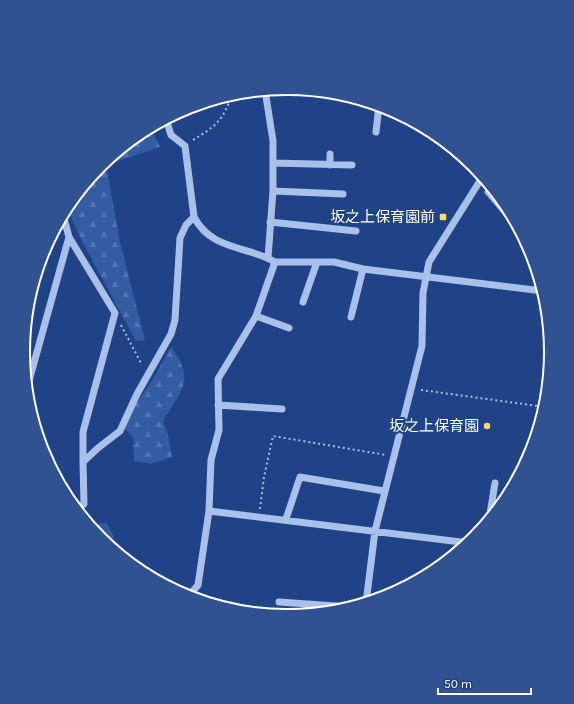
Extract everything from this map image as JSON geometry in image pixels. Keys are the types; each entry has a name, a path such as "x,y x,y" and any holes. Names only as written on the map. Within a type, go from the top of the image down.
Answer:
{"street":[{"path":"266,96 273,141 273,191 268,258"},
{"path":"376,132 378,112"},
{"path":"168,125 171,135 185,146 194,217 200,227 221,244 268,258 276,262 334,262 363,269 425,278 536,290"},
{"path":"330,154 330,164"},
{"path":"273,162 352,165"},
{"path":"367,596 375,531 422,346 425,278 433,253 479,182"},
{"path":"273,191 343,194"},
{"path":"83,462 120,431 148,375 171,334 175,320 180,238 186,225 194,217"},
{"path":"65,222 69,237 115,313 83,432 84,504 81,506"},
{"path":"270,222 356,231"},
{"path":"31,370 69,237"},
{"path":"193,591 198,585 209,511 211,460 218,430 218,379 256,316 276,262"},
{"path":"303,302 317,262"},
{"path":"351,316 363,269"},
{"path":"256,316 289,328"},
{"path":"218,405 282,409"},
{"path":"286,520 300,477 384,491"},
{"path":"491,508 495,483"},
{"path":"209,511 460,542"},
{"path":"280,602 329,606"}],"path":[{"path":"185,146 216,125 229,102"},
{"path":"115,313 148,375"},
{"path":"412,388 538,406"},
{"path":"259,517 264,477 273,436 393,456"}],"green space":[{"path":"153,133 160,147 114,162"},
{"path":"107,169 120,242 145,340 136,341 81,239 69,214"},
{"path":"171,347 179,358 183,368 184,377 180,393 163,421 168,435 172,457 151,464 134,461 133,437 121,425 153,379"},
{"path":"107,523 114,537 112,540 105,534 96,524"}],"waterway":[{"path":"486,192 502,211"}],"place":[{"name":"坂之上保育園前","path":"443,217"},
{"name":"坂之上保育園","path":"487,426"}]}
